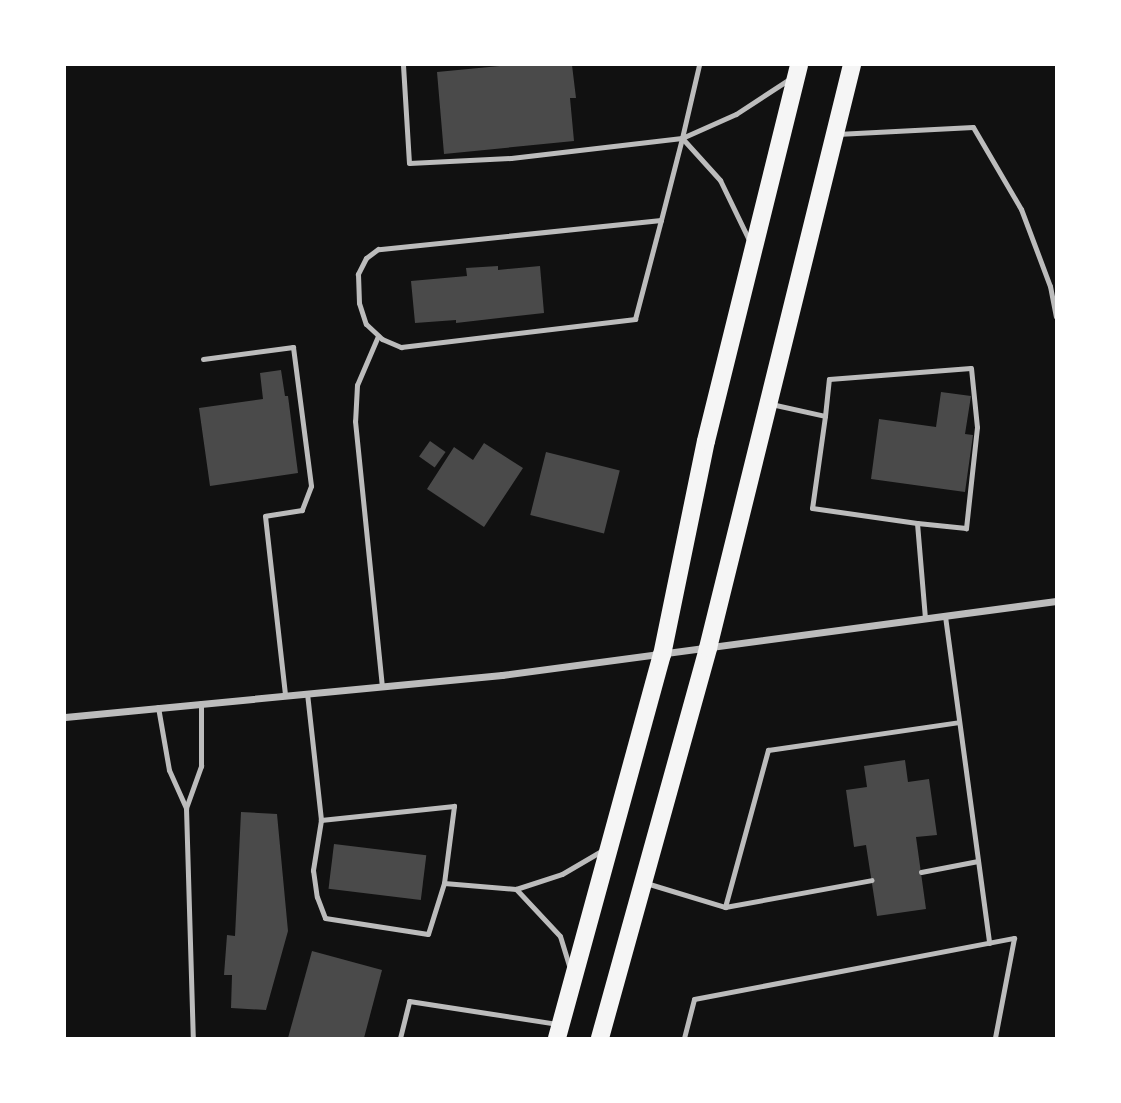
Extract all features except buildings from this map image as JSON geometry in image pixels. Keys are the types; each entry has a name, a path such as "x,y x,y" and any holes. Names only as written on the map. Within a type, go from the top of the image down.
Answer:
{"main road":[{"path":"600,1038 708,648 852,65"},
{"path":"559,1032 662,654 706,441 797,69"}],"street":[{"path":"65,717 502,675 1056,601"}],"lane":[{"path":"403,65 409,163 510,158 682,138 736,114 797,69"},
{"path":"661,220 377,249 366,258 358,274 359,303 366,324 378,335 401,347 635,318 661,220 682,138 699,65"},
{"path":"835,135 973,127 1021,209 1050,286 1056,316"},
{"path":"682,138 720,180 753,250"},
{"path":"378,335 357,385 355,422 382,686"},
{"path":"203,359 293,347 311,486 302,510 265,516 285,695"},
{"path":"971,368 976,427 966,528 812,508 825,416 829,379 971,368"},
{"path":"768,403 825,416"},
{"path":"917,523 925,619"},
{"path":"946,616 989,943"},
{"path":"307,693 321,820 313,870 317,897 325,918 428,934 444,883 454,806 321,820"},
{"path":"193,1038 186,808 201,766 201,703"},
{"path":"158,707 169,770 186,808"},
{"path":"725,906 768,750 959,722"},
{"path":"444,883 516,889 586,863 610,846"},
{"path":"921,872 978,861"},
{"path":"644,882 725,906 872,880"},
{"path":"516,889 560,936 574,977"},
{"path":"684,1038 694,999 1014,938 995,1038"},
{"path":"400,1038 409,1001 559,1032"}]}
